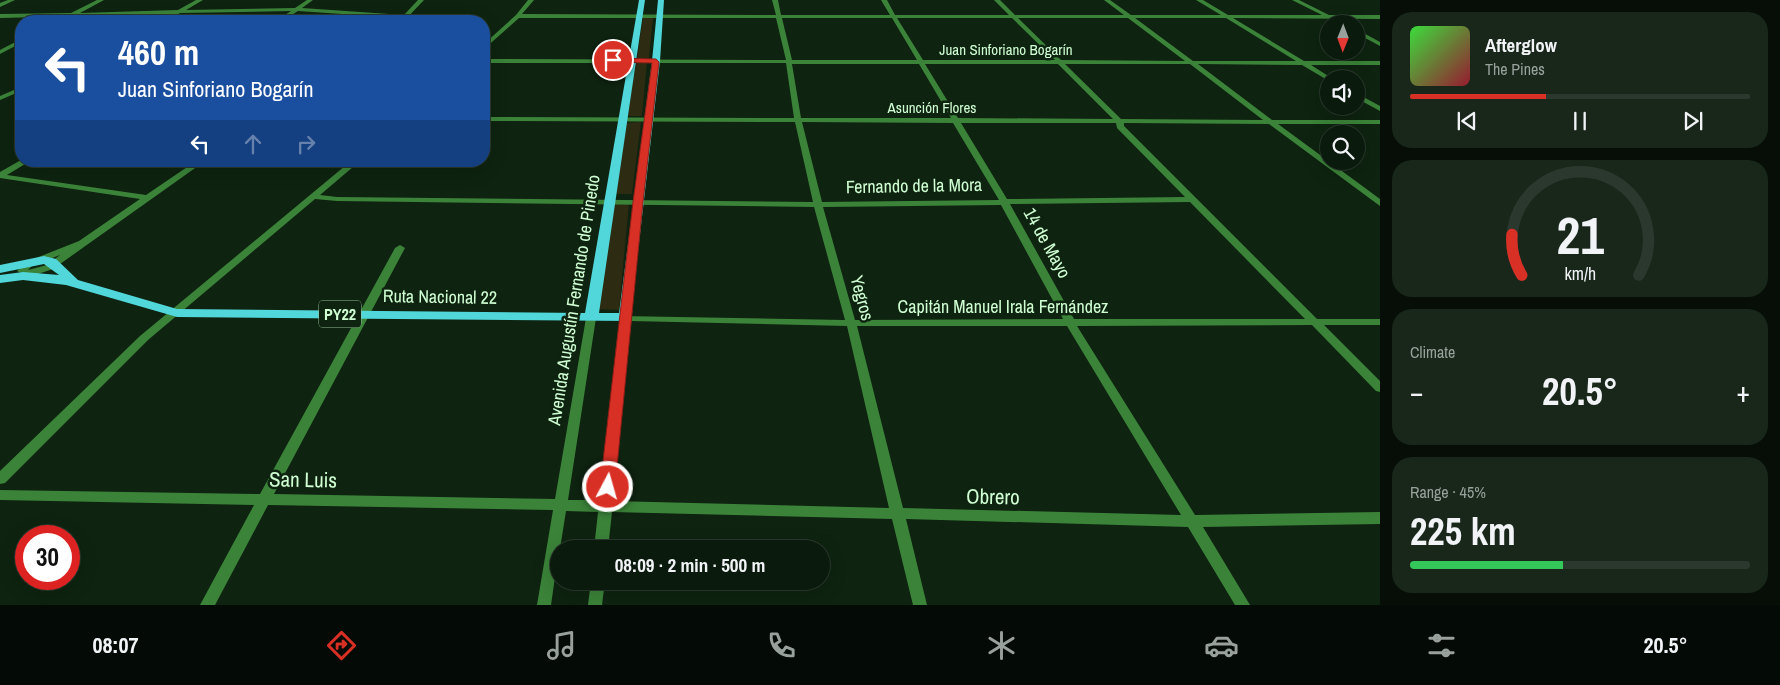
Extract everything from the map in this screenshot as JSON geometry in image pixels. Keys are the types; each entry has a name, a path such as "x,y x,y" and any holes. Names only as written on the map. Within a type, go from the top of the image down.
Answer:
{"highway":[{"name":"Avenida Augustín Fernando de Pinedo","path":"591,318 608,202 642,0"},
{"path":"625,318 647,120 656,62 661,0"},
{"name":"Ruta Nacional 22","path":"0,269 44,260 55,264 79,283"},
{"name":"Ruta Nacional 22","path":"0,278 29,274 49,276 79,283 152,309 177,313 625,318"}],"street":[{"path":"0,5 12,0"},
{"path":"73,15 101,0"},
{"path":"178,14 200,0"},
{"path":"288,15 310,0"},
{"path":"408,15 422,0"},
{"path":"490,42 518,16 530,0"},
{"name":"Yegros","path":"774,0 780,17 798,121 818,205 851,323 920,605"},
{"name":"14 de Mayo","path":"884,0 1003,200 1071,324 1242,605"},
{"path":"997,0 1120,122 1120,126 1380,388"},
{"path":"1107,0 1380,202"},
{"path":"1199,0 1320,73"},
{"path":"1295,0 1325,15"},
{"path":"124,15 298,9 379,15"},
{"path":"0,16 15,16"},
{"path":"518,16 1320,17"},
{"path":"1365,17 1380,17"},
{"path":"1365,36 1380,44"},
{"path":"2,51 15,44"},
{"path":"2,51 15,50"},
{"name":"Juan Sinforiano Bogarín","path":"490,60 1380,63"},
{"path":"0,96 15,91"},
{"path":"11,93 15,93"},
{"path":"1365,100 1380,109"},
{"name":"Asunción Flores","path":"490,119 1380,122"},
{"path":"0,175 15,167"},
{"path":"82,242 35,261 24,267 24,273 29,274 43,271 55,264 82,242 192,167"},
{"path":"0,479 144,338 177,313 349,167"},
{"path":"0,175 147,198"},
{"name":"Fernando de la Mora","path":"316,197 337,199 818,205 1003,200 1192,199"},
{"path":"206,605 362,314 400,248"},
{"name":"Avenida Augustín Fernando de Pinedo","path":"544,605 562,505 591,318"},
{"path":"602,540 625,318"},
{"name":"Capitán Manuel Irala Fernández","path":"625,318 851,323 1380,322"},
{"name":"San Luis","path":"0,494 606,506"},
{"name":"Obrero","path":"606,506 897,515 1191,521 1380,518"},
{"path":"595,605 597,590"}],"shaded area":[{"path":"643,18 653,18 649,58 637,58"},
{"path":"635,62 647,62 642,116 628,116"},
{"path":"641,122 632,194 615,194 626,123"},
{"path":"611,203 629,203 619,310 594,309"}],"route":[{"path":"608,487 647,120 656,62 613,60"}]}
